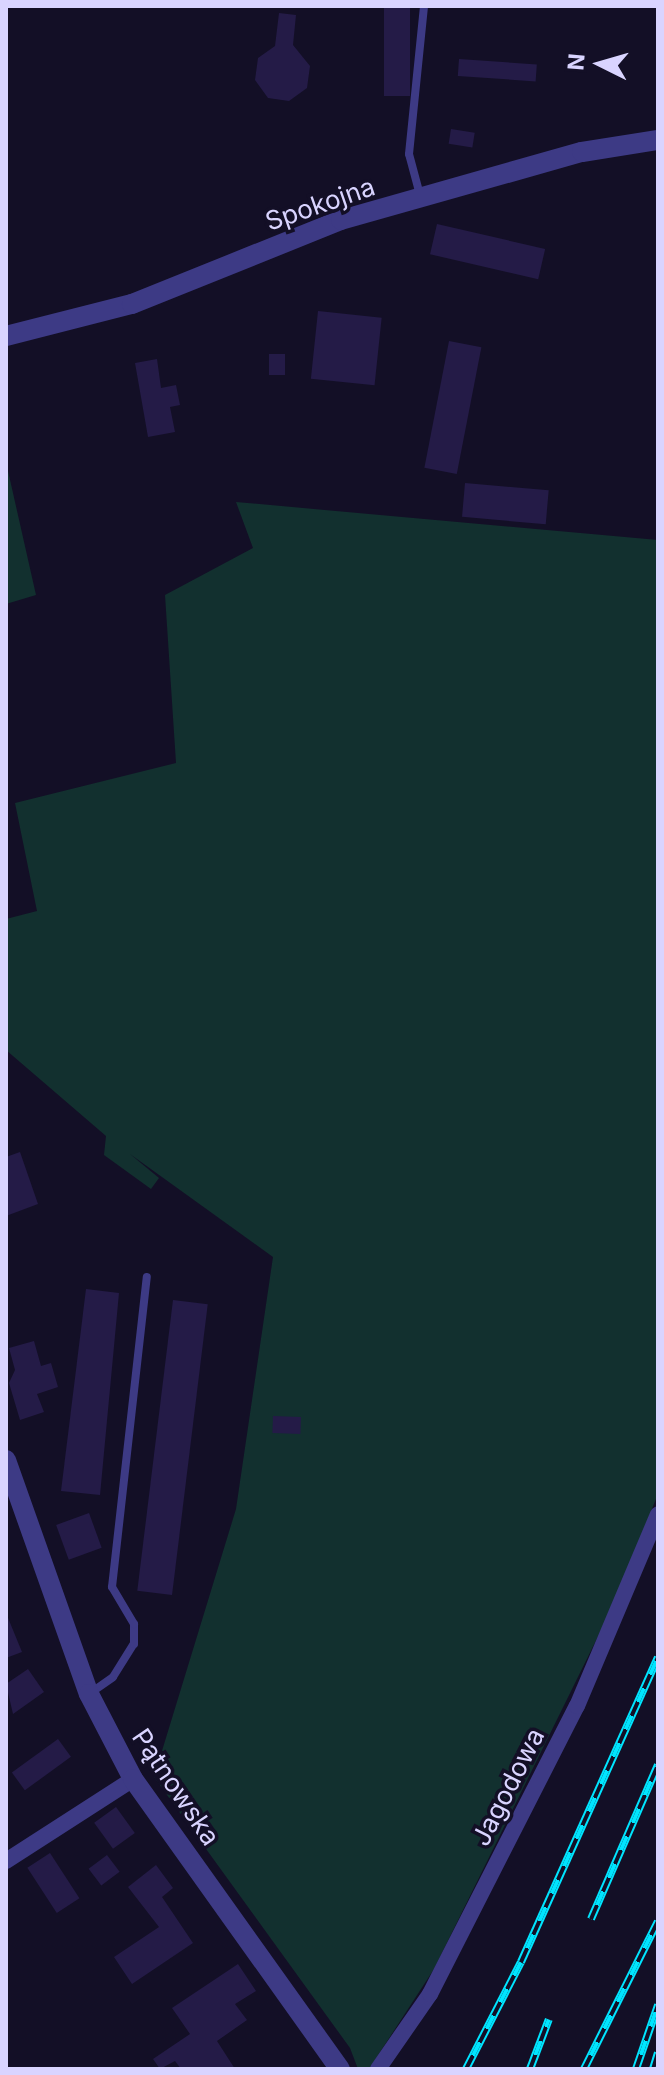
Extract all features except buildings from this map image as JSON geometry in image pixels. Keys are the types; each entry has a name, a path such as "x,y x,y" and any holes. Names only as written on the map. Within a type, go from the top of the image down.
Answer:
{"street":[{"name":"Spokojna","path":"6,336 132,304 341,220 582,152 658,140"},
{"name":"Pątnowska","path":"6,1460 89,1694 133,1779 340,2069"},
{"name":"Jagodowa","path":"378,2069 430,1994 577,1706 658,1514"},
{"path":"6,1861 133,1779"}],"lane":[{"path":"421,198 409,154 424,6"},
{"path":"89,1694 113,1677 134,1644 134,1624 112,1587 147,1277"}],"green space":[{"path":"6,462 36,595 6,604"},
{"path":"236,502 658,540 658,1494 610,1612 434,1969 369,2069 358,2069 350,2048 154,1777 236,1509 273,1257 130,1154 159,1178 151,1189 104,1155 106,1136 6,1050 6,919 37,911 15,803 176,763 165,595 253,548"}],"railway":[{"path":"466,2069 521,1962 658,1657"},
{"path":"591,1919 658,1765"},
{"path":"584,2069 658,1921"},
{"path":"636,2069 658,2005"},
{"path":"530,2069 549,2019"},
{"path":"653,2069 658,2053"}]}
